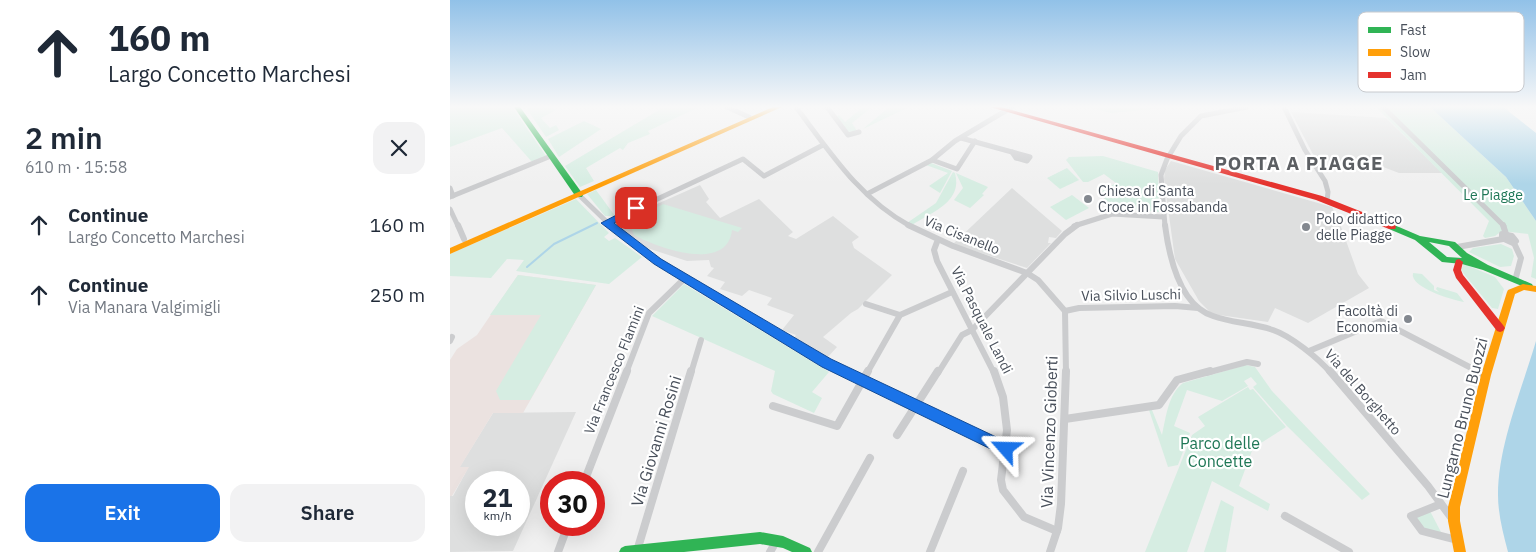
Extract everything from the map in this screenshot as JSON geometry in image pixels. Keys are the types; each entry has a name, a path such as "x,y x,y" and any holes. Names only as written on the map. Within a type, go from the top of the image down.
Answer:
{"main road":[{"path":"537,133 578,193"},
{"path":"450,251 714,133"},
{"path":"450,246 719,133"},
{"path":"1090,133 1327,201 1436,246 1442,258 1462,259 1536,289"},
{"path":"1436,246 1446,242 1457,247 1462,259 1457,270 1459,276 1488,310 1500,328"},
{"path":"1500,274 1512,292 1523,287 1536,289"},
{"name":"Lungarno Bruno Buozzi","path":"1460,552 1454,521 1455,502 1486,375 1512,292"},
{"path":"1488,310 1497,314 1505,313"},
{"path":"625,552 749,538 777,540 806,552"}],"street":[{"name":"Via Cisanello","path":"814,133 846,175 904,224 937,242 1028,273 1038,280 1065,311"},
{"path":"867,194 932,160 970,133"},
{"path":"1187,133 1170,156 1160,178 1172,265 1198,308"},
{"path":"1297,133 1325,182 1328,192 1327,201"},
{"path":"1409,133 1495,216 1504,227 1504,236"},
{"path":"961,138 1012,152"},
{"path":"932,160 957,170 975,141"},
{"path":"606,223 743,159 761,176 773,172 823,145"},
{"path":"450,188 452,197 552,156"},
{"path":"578,193 606,223 628,242 826,363 1006,449"},
{"path":"450,209 464,239"},
{"path":"897,435 962,335 972,330 1069,230 1112,214 1164,217"},
{"path":"1457,247 1504,236 1514,243 1521,255 1516,277"},
{"name":"Via Pasquale Landi","path":"937,242 934,248 935,255 952,292 992,367 1003,396 1007,420 1006,449 1001,483 1009,500 1024,517 1057,531"},
{"name":"Via Francesco Flamini","path":"588,471 649,313 685,278"},
{"path":"774,406 837,426 900,315 952,292"},
{"path":"866,304 900,315"},
{"name":"Via Silvio Luschi","path":"1065,311 1079,308 1175,306 1198,308"},
{"name":"Via del Borghetto","path":"1198,308 1211,316 1274,330 1309,351 1342,384 1454,521"},
{"name":"Via Vincenzo Gioberti","path":"1050,552 1057,531 1062,502 1067,360 1065,311"},
{"path":"1309,351 1381,321 1486,375"},
{"name":"Via Giovanni Rosini","path":"637,551 701,340"},
{"path":"1065,419 1159,405 1177,380 1247,362 1258,364"},
{"path":"818,552 870,458"},
{"path":"930,552 963,470"},
{"path":"1441,504 1411,516 1422,531 1457,540"},
{"path":"1285,516 1348,552"},
{"path":"558,552 564,536"},
{"path":"770,552 777,540"}],"shaded area":[{"path":"1302,133 1401,133 1442,173 1399,173 1370,162 1316,160"},
{"path":"1171,161 1332,207 1358,274 1369,288 1308,323 1275,308 1268,322 1212,314 1199,301 1175,259 1164,179 1165,170"},
{"path":"700,185 709,199 706,202 720,218 759,199 793,232 788,236 796,239 833,216 859,237 852,242 854,248 892,275 858,309 823,337 837,347 827,358 794,338 796,335 782,330 794,315 767,305 772,298 749,290 742,296 720,289 725,282 707,276 714,268 711,267 709,260 687,261 644,247 614,223"},
{"path":"1012,188 1062,231 1056,238 1049,237 1048,243 1051,243 1027,268 953,244"},
{"path":"518,275 596,285 523,413 493,413 460,467 469,467 452,496 450,496 450,360 457,349 477,335"},
{"path":"576,412 549,471 540,471 540,491 530,513 530,471 466,471 468,468 459,468 493,413"},
{"path":"465,474 465,536 520,536 513,551 450,552 450,496 453,496"}],"green space":[{"path":"450,133 489,133 450,147"},
{"path":"506,133 530,133 546,156 532,162"},
{"path":"543,133 554,133 546,137"},
{"path":"560,133 595,133 559,157 548,139"},
{"path":"621,133 650,134 628,143 623,150 620,148 586,168 594,181 580,187 565,166"},
{"name":"Le Piagge","path":"1402,133 1458,133 1506,177 1536,221 1536,279 1531,277 1534,258 1528,234 1502,231 1495,236 1485,238 1483,236 1489,221"},
{"path":"1103,156 1158,172 1159,212 1112,207 1099,193 1116,183 1104,174 1088,182 1083,182 1066,160 1069,157"},
{"path":"931,163 952,171 940,193 929,186 948,173 926,165"},
{"path":"1067,168 1079,180 1060,189 1047,178"},
{"path":"953,172 955,173 956,183 950,199 937,210 912,225 907,223 936,203"},
{"path":"956,173 988,187 982,194 984,195 970,208 954,200 963,188"},
{"path":"596,190 615,216 605,216 587,194"},
{"path":"1072,195 1089,208 1066,220 1050,207"},
{"path":"576,199 609,233 604,237 609,241 615,238 642,257 609,284 516,271 524,260 507,259 491,278 450,276 450,254"},
{"path":"663,204 742,228 738,232 732,230 727,243 718,251 705,254 673,250 634,235 631,227 636,217"},
{"path":"1501,244 1512,249 1514,256 1511,266 1500,267 1469,252 1473,248"},
{"path":"1464,264 1495,277 1504,289 1498,309 1492,308 1464,274 1461,269"},
{"path":"1413,273 1422,274 1434,286 1434,290 1439,292 1436,289 1437,287 1457,293 1464,302 1450,299 1424,288 1414,278"},
{"path":"518,275 596,285 530,400 500,400 496,391 541,315 490,315"},
{"path":"684,284 829,372 812,392 822,398 814,413 773,394 771,391 775,371 652,316"},
{"path":"1246,365 1255,367 1272,391 1370,494 1362,500 1287,426 1253,387 1257,384 1251,377 1244,381 1248,386 1222,401 1187,390 1174,426 1190,433 1178,465 1168,467 1149,410 1152,410 1162,435 1171,400 1174,393 1183,383"},
{"name":"Parco delle Concette","path":"1248,387 1250,390 1253,389 1286,427 1253,448 1239,486 1270,504 1268,511 1212,481 1187,552 1145,552 1192,435 1205,426 1198,417"},
{"path":"1221,500 1234,507 1226,552 1204,552"},
{"path":"1430,511 1442,534 1423,530 1415,517"}],"water":[{"path":"1458,133 1536,133 1536,221 1506,177"},
{"path":"1536,341 1536,552 1508,552 1499,509 1499,476 1506,437"}],"waterway":[{"path":"527,267 554,244 597,223"}],"traffic: fast":[{"path":"535,133 579,195"},
{"path":"1392,227 1418,238 1445,260 1462,261 1485,267"},
{"path":"1422,238 1452,244 1464,255 1485,267 1529,286"},
{"path":"625,552 760,538 783,542 806,552"}],"traffic: slow":[{"path":"450,251 720,133"},
{"path":"1460,552 1454,521 1454,507 1486,375 1511,292 1523,287 1536,289"}],"traffic: jam":[{"path":"1085,133 1319,198 1392,227"},
{"path":"1459,262 1457,270 1459,276 1500,328"}],"place":[{"name":"Chiesa di Santa Croce in Fossabanda","path":"1088,199"},
{"name":"Polo didattico delle Piagge","path":"1306,227"},
{"name":"Facoltà di Economia","path":"1408,319"}],"district":[{"name":"PORTA A PIAGGE","path":"1299,163"}],"route":[{"path":"636,208 606,223 628,242 658,262 826,363 1006,449"}]}
